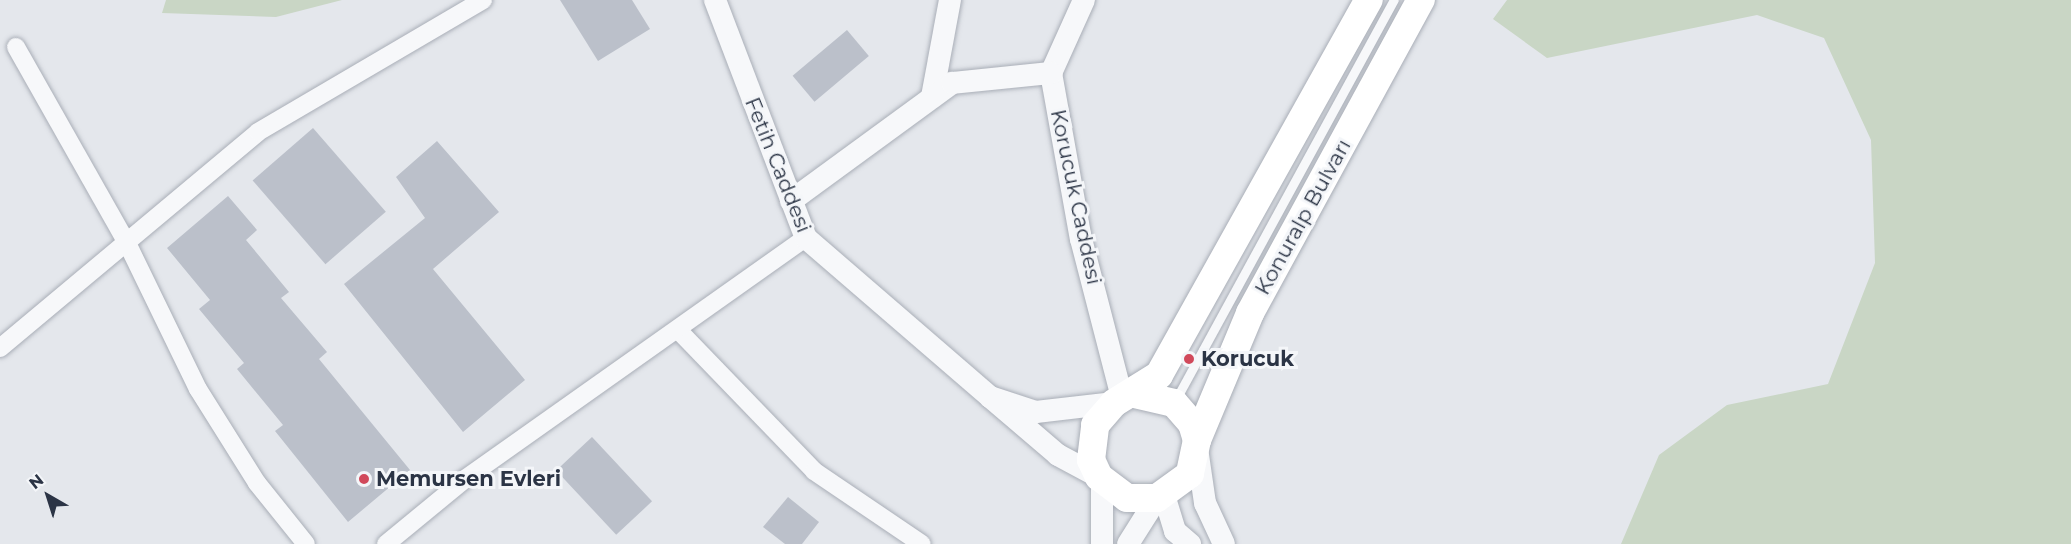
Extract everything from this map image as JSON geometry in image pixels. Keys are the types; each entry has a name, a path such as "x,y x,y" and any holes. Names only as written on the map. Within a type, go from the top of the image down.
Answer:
{"main road":[{"path":"1124,398 1174,403 1192,424 1197,448 1184,481 1161,496 1127,498 1100,478 1090,442 1095,424 1124,398 1159,375 1369,0"},
{"name":"Konuralp Bulvarı","path":"1197,448 1250,313 1421,0"}],"street":[{"path":"0,348 128,246 258,132 483,0"},
{"name":"Fetih Caddesi","path":"715,0 806,238 1058,455 1100,478"},
{"path":"932,97 950,0"},
{"path":"791,201 952,82 1051,73 1084,0"},
{"path":"16,47 128,246 198,389 257,483 306,544"},
{"name":"Korucuk Caddesi","path":"1051,73 1081,239 1124,398"},
{"path":"386,544 465,479 680,332 806,238"},
{"path":"680,332 813,471 922,544"},
{"name":"Fetih Caddesi","path":"990,397 1036,412 1124,398"},
{"path":"1197,448 1204,503 1224,544"},
{"path":"1100,478 1102,544"},
{"path":"1128,544 1161,496"},
{"path":"1161,496 1175,531 1190,544"}],"lane":[{"path":"1174,403 1394,0"}],"green space":[{"path":"166,0 342,0 276,17 162,13"},
{"path":"1507,0 2071,0 2071,544 1621,544 1659,455 1727,405 1828,384 1875,263 1871,140 1824,38 1757,15 1547,58 1493,19"}],"building":[{"path":"560,0 632,0 650,29 598,61"},
{"path":"847,30 869,56 814,102 793,76"},
{"path":"313,128 386,212 325,264 253,180"},
{"path":"437,141 499,212 433,269 525,380 463,432 344,284 425,218 396,177"},
{"path":"228,196 257,230 246,240 289,292 281,298 327,352 319,359 410,470 348,522 275,431 283,425 237,369 244,363 199,309 210,300 167,248"},
{"path":"592,437 652,501 616,535 556,470"},
{"path":"788,497 819,522 802,544 785,544 763,527"}],"place":[{"name":"Korucuk","path":"1189,359"},
{"name":"Memursen Evleri","path":"364,479"}]}
